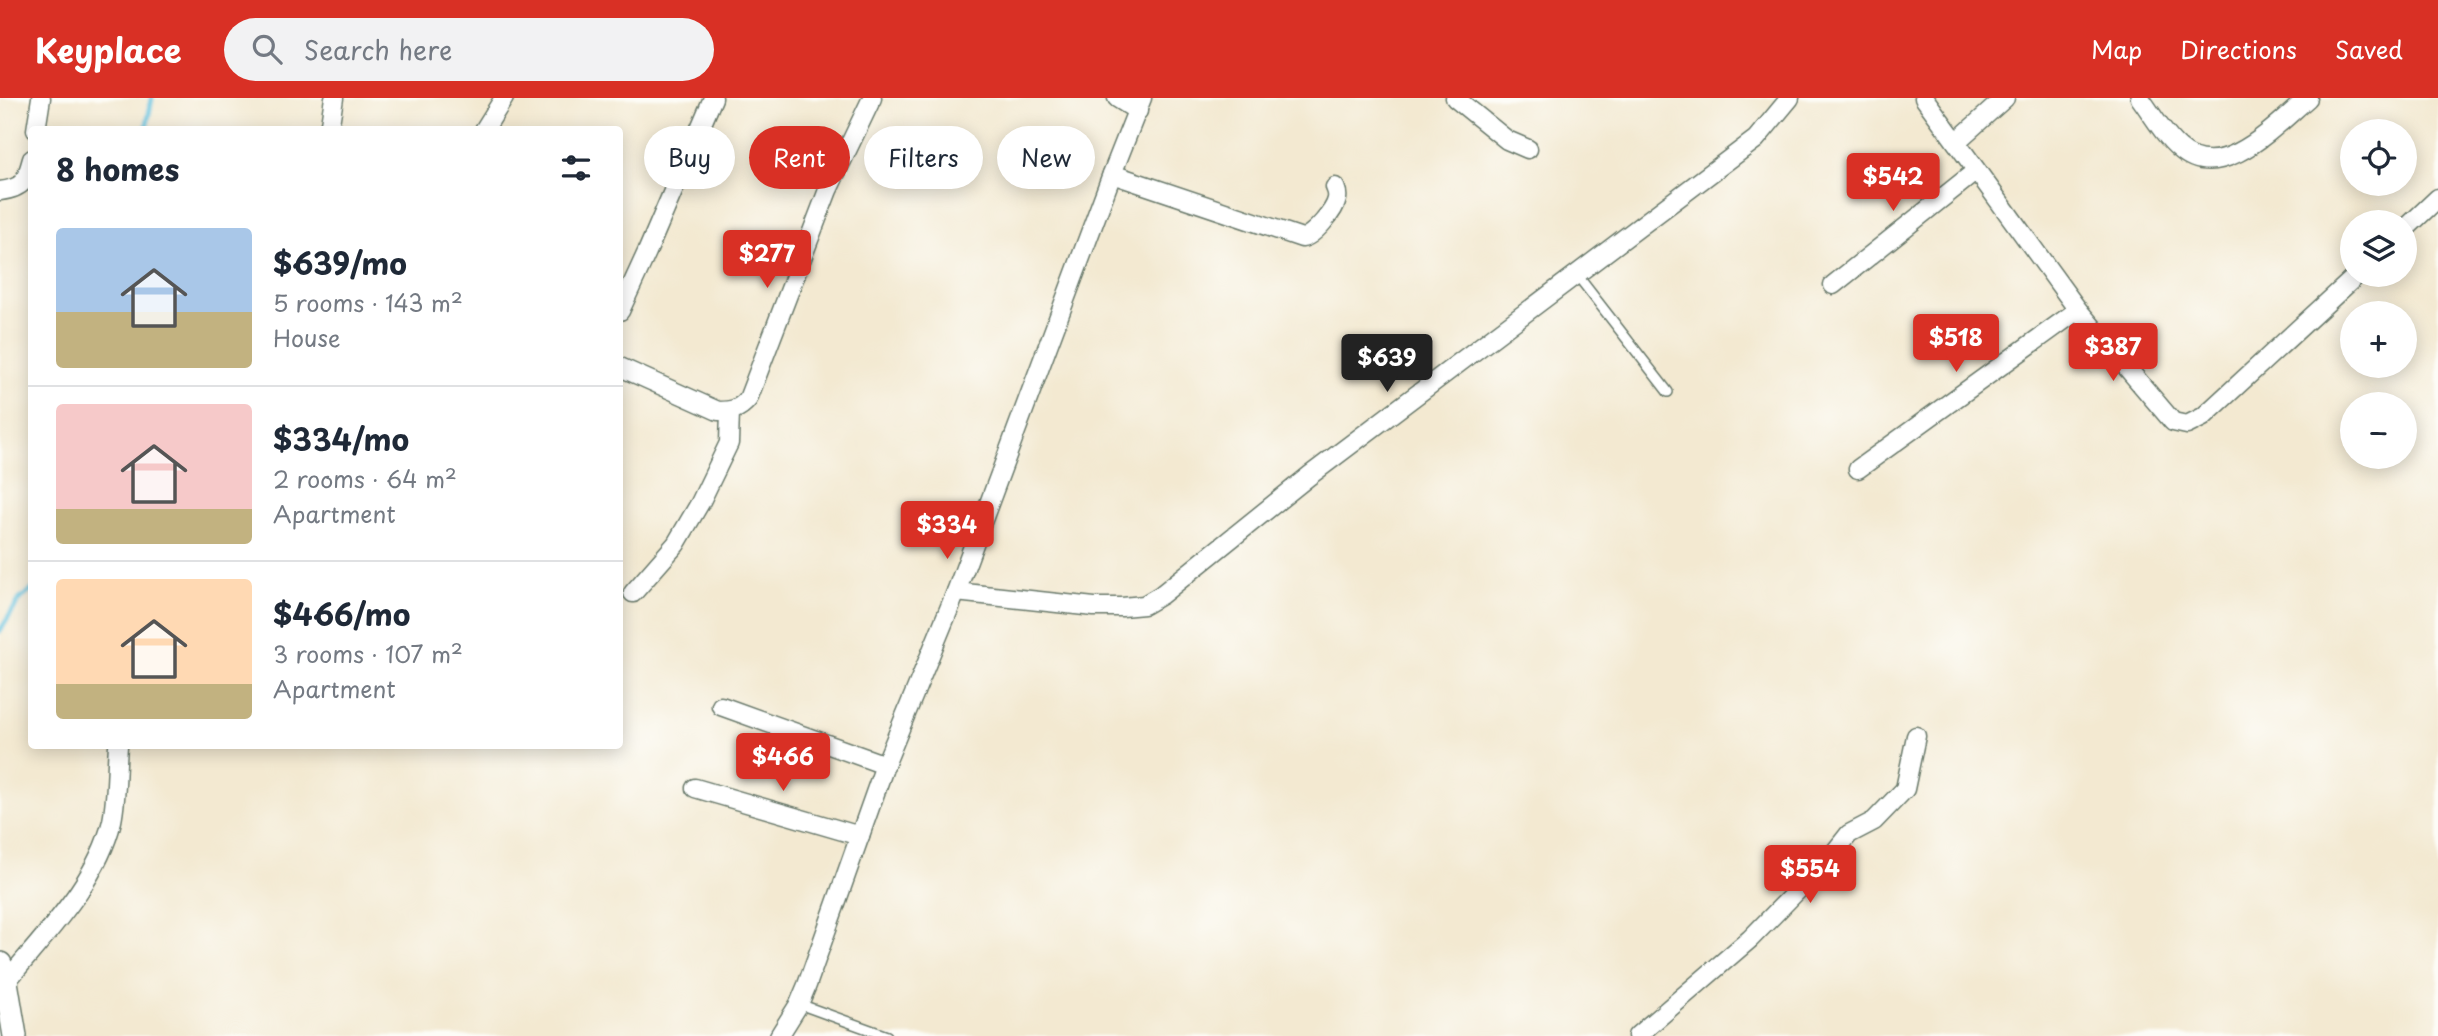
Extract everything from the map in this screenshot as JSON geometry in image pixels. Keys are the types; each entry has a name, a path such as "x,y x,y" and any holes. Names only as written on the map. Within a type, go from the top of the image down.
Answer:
{"street":[{"path":"37,126 41,98"},
{"path":"330,126 334,98"},
{"path":"486,126 504,98"},
{"path":"623,304 713,98"},
{"path":"623,368 718,411 742,407 748,399 828,190 872,98"},
{"path":"779,1036 799,1004 885,765 956,592 1140,104 1117,98"},
{"path":"1455,98 1507,140 1528,149"},
{"path":"956,592 1094,607 1144,605 1181,581 1309,476 1756,139 1790,98"},
{"path":"1924,98 2078,310 2173,422 2187,425 2203,418 2344,287"},
{"path":"1956,142 2005,98"},
{"path":"2140,98 2178,148 2192,158 2218,160 2250,147 2308,98"},
{"path":"0,191 20,186 28,170"},
{"path":"1833,285 1976,171"},
{"path":"1112,174 1302,239 1314,233 1335,205 1338,198 1335,187"},
{"path":"2417,218 2438,198"},
{"path":"1857,469 2078,310"},
{"path":"633,593 676,544 700,503 729,443 730,411"},
{"path":"721,706 885,765"},
{"path":"1637,1036 1750,939 1835,853 1849,834 1874,821 1905,789 1916,736"},
{"path":"15,1036 3,973 69,904 90,874 112,821 118,749"},
{"path":"695,788 860,836"}],"lane":[{"path":"1577,275 1668,392"},
{"path":"799,1004 887,1036"}],"waterway":[{"path":"147,126 152,98"},
{"path":"0,631 20,599 28,593"}]}
